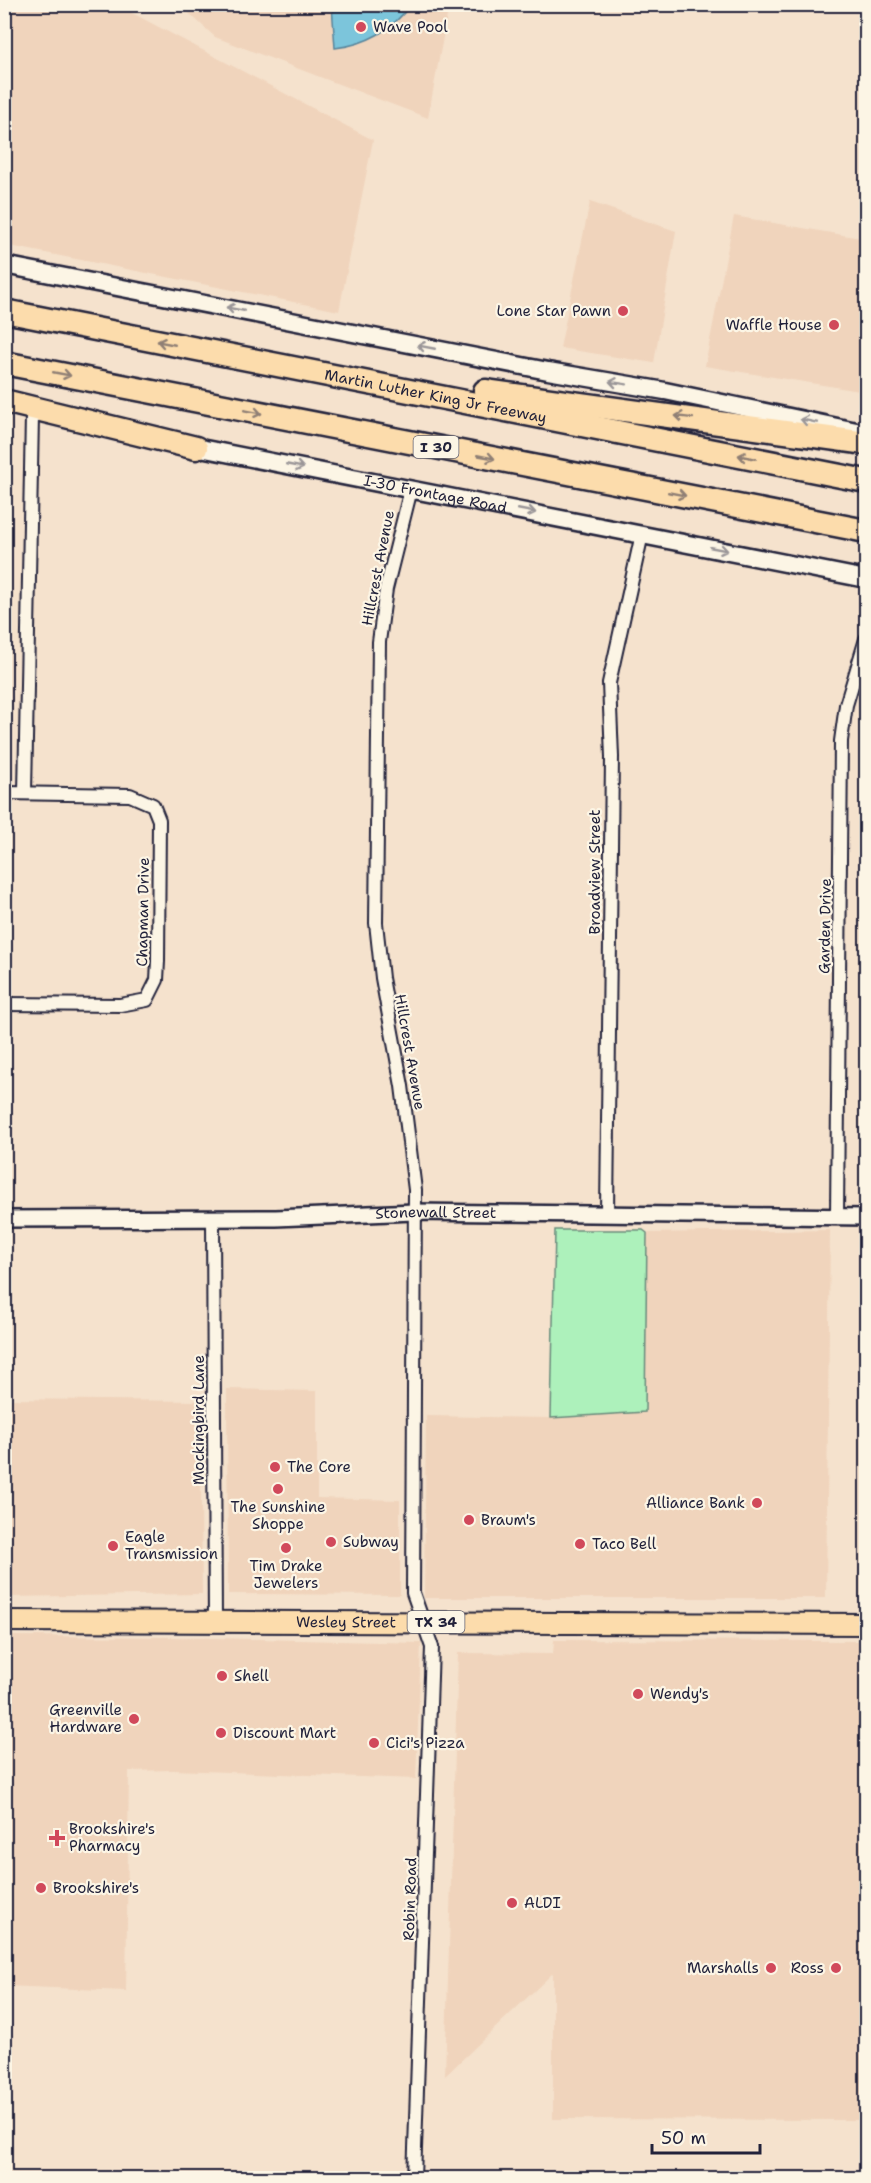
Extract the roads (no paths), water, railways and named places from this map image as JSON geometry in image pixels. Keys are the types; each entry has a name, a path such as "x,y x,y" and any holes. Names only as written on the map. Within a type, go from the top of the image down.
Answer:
{"highway":[{"name":"Martin Luther King Jr Freeway","path":"4,311 867,481"},
{"path":"265,362 867,443"},
{"name":"I 30","path":"4,363 867,531"},
{"path":"4,401 196,448"}],"main road":[{"path":"4,265 548,371 665,391 867,433"},
{"name":"I-30 Frontage Road","path":"4,410 867,579"},
{"name":"Wesley Street","path":"4,1621 867,1624"}],"street":[{"path":"4,793 25,793 32,416"},
{"name":"Hillcrest Avenue","path":"411,489 386,589 379,642 376,923 382,978 410,1144 414,1212 414,1593 423,1622"},
{"name":"Broadview Street","path":"608,1214 612,757 609,683 642,534"},
{"name":"Garden Drive","path":"837,1217 841,741 846,705 867,639"},
{"name":"Chapman Drive","path":"4,1004 120,1005 147,1000 157,980 159,820 153,805 138,797 25,793"},
{"name":"Stonewall Street","path":"4,1219 213,1219 414,1212 867,1217"},
{"name":"Mockingbird Lane","path":"213,1219 215,1622"},
{"name":"Robin Road","path":"414,2178 432,1647 423,1622"}],"water":[{"name":"Wave Pool","path":"332,4 410,5 395,22 377,35 357,44 335,48"}],"place":[{"name":"Wave Pool","path":"361,27"},
{"name":"Lone Star Pawn","path":"623,311"},
{"name":"Waffle House","path":"834,325"},
{"name":"The Core","path":"275,1467"},
{"name":"The Sunshine Shoppe","path":"278,1489"},
{"name":"Alliance Bank","path":"757,1503"},
{"name":"Braum's","path":"469,1520"},
{"name":"Subway","path":"331,1542"},
{"name":"Taco Bell","path":"580,1544"},
{"name":"Eagle Transmission","path":"113,1546"},
{"name":"Tim Drake Jewelers","path":"286,1548"},
{"name":"Shell","path":"222,1676"},
{"name":"Wendy's","path":"638,1694"},
{"name":"Greenville Hardware","path":"134,1719"},
{"name":"Discount Mart","path":"221,1733"},
{"name":"Cici's Pizza","path":"374,1743"},
{"name":"Brookshire's Pharmacy","path":"57,1838"},
{"name":"Brookshire's","path":"41,1888"},
{"name":"ALDI","path":"512,1903"},
{"name":"Marshalls","path":"771,1968"},
{"name":"Ross","path":"836,1968"}]}
